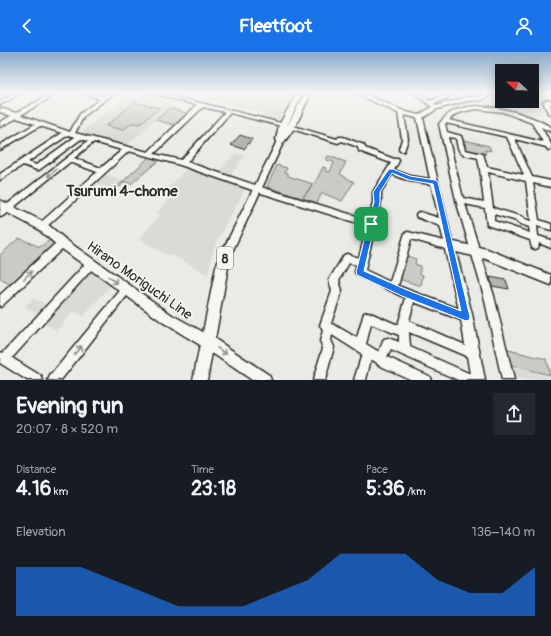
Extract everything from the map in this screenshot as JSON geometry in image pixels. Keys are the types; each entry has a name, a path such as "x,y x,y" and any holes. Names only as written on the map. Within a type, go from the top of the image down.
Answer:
{"main road":[{"name":"8","path":"278,145 283,125 292,108"},
{"name":"8","path":"200,380 222,267 232,240 278,145 291,127 300,108"},
{"name":"Hirano Moriguchi Line","path":"2,209 42,226 90,264 168,320 208,342 264,380"},
{"path":"478,380 450,246 475,250 551,280"}],"street":[{"path":"0,125 29,108"},
{"path":"0,178 69,133 82,115 91,108"},
{"path":"148,155 197,108"},
{"path":"214,108 338,140 341,138 362,146 362,149 395,161 391,171 376,192 377,202 360,272 411,296 466,317"},
{"path":"393,108 420,117 434,108"},
{"path":"480,108 458,111 447,117 442,124 460,200 489,296 508,380"},
{"path":"485,108 508,112 548,128 551,120"},
{"path":"0,110 69,133 182,163 371,224"},
{"path":"182,163 228,112"},
{"path":"401,112 405,139 402,149"},
{"path":"393,288 408,235 450,246 420,117"},
{"path":"444,121 550,147"},
{"path":"535,122 550,147"},
{"path":"0,148 39,124"},
{"path":"445,134 459,137 461,150 463,152 481,156 484,169 490,223 534,241 551,244"},
{"path":"24,163 37,168 80,136"},
{"path":"510,136 529,178 534,224 534,241"},
{"path":"2,209 94,140"},
{"path":"42,226 126,149"},
{"path":"69,159 102,171"},
{"path":"484,169 551,184"},
{"path":"391,171 409,178 435,182"},
{"path":"460,200 489,208 520,219 521,221 551,227"},
{"path":"420,215 445,224"},
{"path":"0,302 62,243"},
{"path":"319,380 329,347 325,341 328,330 325,325 337,291 334,280 347,258 362,263"},
{"path":"36,380 2,358 90,264"},
{"path":"54,380 126,290"},
{"path":"405,350 403,328 411,296"},
{"path":"360,380 368,317 403,328 473,354"},
{"path":"325,325 381,360 425,380"},
{"path":"381,360 388,343 471,380"}],"shaded area":[{"path":"114,108 169,108 126,146 80,133 110,109 112,110"},
{"path":"127,108 159,108 140,124 132,123 123,130 106,126"},
{"path":"170,108 190,114 177,126 156,120"},
{"path":"244,108 285,108 278,121 260,117 263,113"},
{"path":"464,140 489,146 491,151 485,150 486,154 467,151"},
{"path":"235,153 245,156 229,177 218,173"},
{"path":"328,156 346,162 340,174 354,182 342,201 322,193 317,203 303,198 316,181 323,167 326,168 325,171 330,172 334,162 326,160"},
{"path":"149,157 159,160 131,184 124,182 120,187 118,186"},
{"path":"277,165 287,168 285,172 288,173 288,176 313,184 302,198 267,186"},
{"path":"188,167 247,186 214,248 208,275 171,254 169,256 139,239 160,215 157,213 173,195 165,192"},
{"path":"103,174 122,181 113,190 94,183"},
{"path":"19,238 40,247 50,240 55,244 54,247 13,286 0,279 0,255"},
{"path":"404,255 416,259 415,264 420,266 420,274 423,275 421,286 399,279"},
{"path":"90,272 110,286 84,316 73,311 57,331 42,322 86,273"},
{"path":"33,298 49,306 41,315 25,307"},
{"path":"504,349 546,359 550,375 508,365"},
{"path":"508,366 550,377 551,380 511,380"}],"building":[{"path":"240,135 252,139 244,149 231,145"},
{"path":"490,277 506,280 509,289 492,286"}],"district":[{"name":"Tsurumi 4-chome","path":"122,191"}],"route":[{"path":"391,171 409,178 435,182 466,317 404,293 360,272 365,256 371,224 377,202 376,192 391,171"}]}
